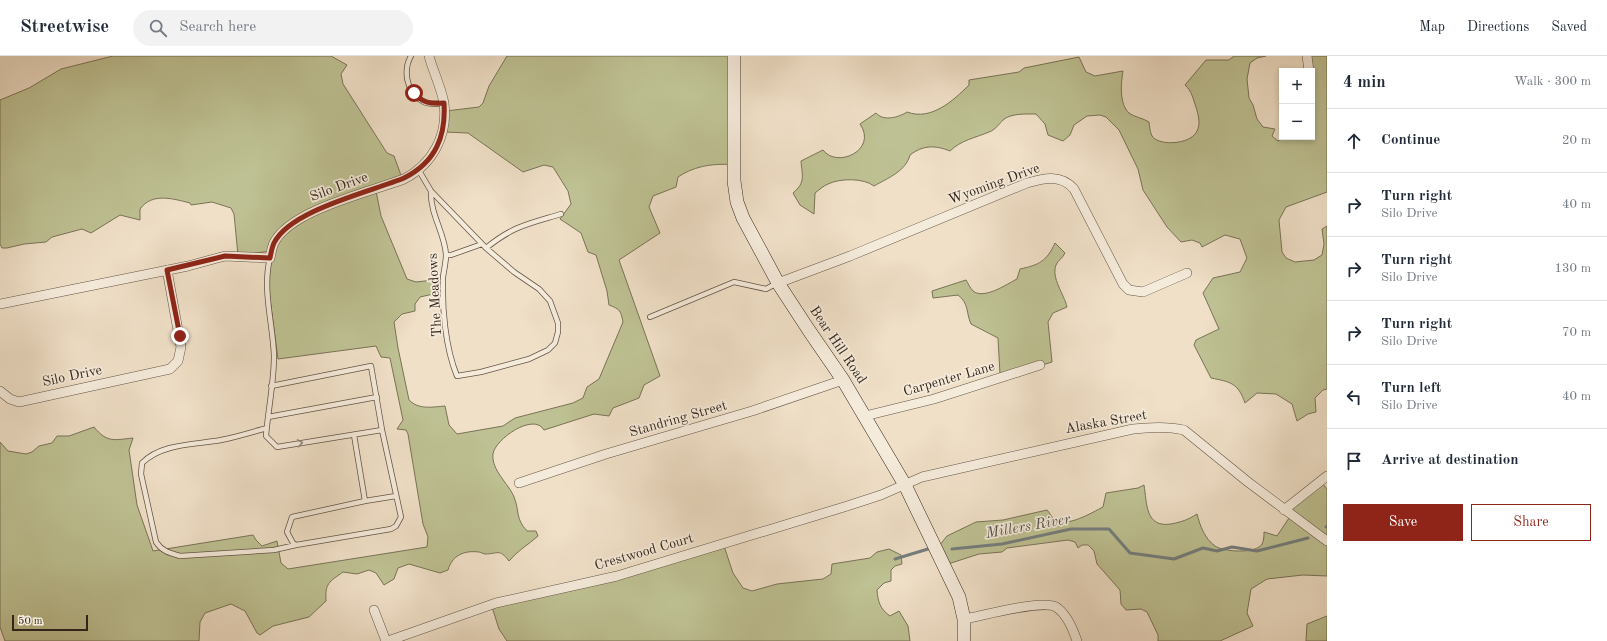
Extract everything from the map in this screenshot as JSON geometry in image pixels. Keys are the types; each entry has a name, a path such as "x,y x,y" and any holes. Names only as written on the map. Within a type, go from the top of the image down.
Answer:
{"street":[{"name":"Silo Drive","path":"270,258 274,243 281,233 302,216 404,178 418,169 434,153 442,138 445,120 444,103 429,56"},
{"name":"Bear Hill Road","path":"734,56 735,91 733,151 734,181 737,202 752,237 778,283 843,380 905,485 959,597 964,619 964,641"},
{"path":"1307,56 1309,68"},
{"name":"Wyoming Drive","path":"778,283 850,256 1027,183 1051,178 1066,181 1074,189 1123,284 1129,290 1143,292 1187,273"},
{"path":"0,304 167,270 225,256 270,258"},
{"name":"Silo Drive","path":"0,391 10,399 19,402 170,369 178,361 181,347 167,270"},
{"name":"Carpenter Lane","path":"865,416 934,399 1040,365"},
{"name":"Standring Street","path":"520,483 606,454 752,411 843,380"},
{"name":"Alaska Street","path":"905,485 922,477 1133,429 1175,428 1184,430 1284,510 1327,541"},
{"path":"1284,510 1327,476"},
{"name":"Crestwood Court","path":"374,610 387,641 496,603 616,576 844,507 881,495 905,485"},
{"path":"964,619 1009,609 1047,604 1056,607 1067,619 1077,641"}],"lane":[{"path":"411,56 407,64 406,77 414,93 422,102 433,104 444,103"},
{"name":"The Meadows","path":"418,169 431,191 482,244 514,272 539,289 550,301 555,313 558,332 555,343 548,350 529,359 458,376 455,369 446,326 443,277 446,255 430,203 431,191"},
{"path":"486,248 500,237 517,227 561,214"},
{"path":"446,255 451,255 482,244"},
{"path":"270,258 267,276 274,358 266,436 277,447 382,430"},
{"path":"650,318 734,282 766,289 778,283"},
{"path":"267,428 223,440 166,448 154,453 142,463 141,474 156,542 160,548 168,553 180,556 274,550 390,529 396,526 401,517 382,430 371,366 271,386"},
{"path":"268,416 377,398"},
{"path":"354,434 365,501"},
{"path":"296,545 292,543 287,532 292,517 365,501 396,496"}],"green space":[{"path":"113,56 331,56 347,65 341,74 343,84 387,153 394,156 402,178 376,191 381,216 407,279 416,282 442,279 442,292 420,297 415,304 415,311 402,314 394,322 409,400 421,407 445,406 449,425 457,434 503,426 515,418 573,403 583,398 587,387 599,379 623,322 622,315 619,311 609,305 607,291 596,255 588,252 581,233 560,219 571,204 568,191 553,167 544,165 523,172 468,133 445,132 446,111 479,107 483,103 489,86 507,56 736,56 736,165 721,164 699,167 678,177 676,187 653,196 649,207 660,233 619,260 660,376 644,385 639,398 613,408 609,416 594,414 544,430 539,425 532,424 516,430 500,441 493,454 493,460 497,471 512,492 516,502 519,518 523,526 527,531 536,531 538,536 509,561 503,554 500,553 485,554 479,552 468,552 455,558 448,570 440,573 409,564 398,568 394,579 384,585 376,573 369,570 357,574 343,572 334,578 329,584 326,590 326,601 309,617 273,626 260,635 257,633 245,611 231,604 205,613 200,622 199,641 5,641 0,627 0,442 8,451 26,454 32,452 39,446 52,443 57,436 69,436 94,427 107,438 116,440 133,438 129,450 137,505 153,551 253,535 262,546 277,541 281,563 288,569 427,547 428,537 423,524 408,434 406,430 397,429 403,420 390,358 381,357 376,346 278,359 268,284 272,251 238,255 234,214 231,208 212,202 191,205 190,203 164,198 151,200 140,209 140,220 120,215 91,233 82,229 52,237 46,242 2,248 0,244 0,100 29,88 61,69"},
{"path":"1234,56 1266,56 1257,58 1250,63 1247,79 1249,98 1253,105 1257,119 1263,127 1275,129 1272,136 1278,141 1315,140 1315,68 1312,68 1311,56 1327,56 1327,192 1286,207 1279,220 1282,252 1286,258 1295,262 1314,260 1322,255 1324,244 1322,229 1327,226 1327,389 1323,390 1315,398 1316,412 1308,414 1297,421 1292,404 1276,394 1257,393 1245,403 1240,391 1233,384 1211,378 1194,345 1196,340 1219,329 1203,293 1213,278 1240,272 1247,258 1240,239 1225,235 1202,247 1200,243 1192,240 1181,242 1167,227 1143,190 1138,169 1119,130 1106,117 1100,115 1087,116 1074,125 1070,135 1063,141 1048,135 1045,124 1036,114 1019,114 1010,116 991,131 963,142 950,151 934,147 920,149 910,155 908,161 901,170 874,186 870,183 858,180 845,180 826,185 815,193 814,214 800,205 793,193 802,182 801,161 823,150 829,155 837,158 854,154 860,149 864,142 864,133 860,124 876,113 879,116 892,118 907,112 925,114 933,112 949,103 956,97 969,85 969,80 1019,72 1024,68 1079,57 1086,72 1095,76 1123,71 1122,99 1126,109 1129,113 1149,122 1153,138 1172,143 1184,141 1194,135 1197,131 1199,122 1198,113 1192,95 1185,85 1206,60 1229,60"},
{"path":"1055,243 1065,253 1056,265 1055,275 1067,307 1053,313 1048,322 1052,362 1008,376 1000,374 998,338 971,324 966,305 962,298 958,295 933,298 932,291 966,280 972,290 978,293 983,294 995,290 1017,279 1020,269 1032,266 1042,261 1049,254"},
{"path":"1323,484 1327,489 1327,576 1303,575 1267,579 1251,589 1247,613 1253,626 1220,641 1158,641 1158,635 1147,612 1141,609 1126,610 1121,604 1120,590 1097,564 1094,551 1088,545 1082,545 1078,548 1075,542 1068,540 1007,548 1002,552 979,554 948,564 939,546 947,536 976,522 1003,520 1047,510 1055,520 1060,522 1073,521 1103,507 1106,493 1138,488 1144,485 1149,513 1156,522 1171,524 1191,518 1197,514 1203,532 1208,540 1215,546 1225,550 1247,551 1259,547 1262,544 1264,540 1264,532 1277,536 1291,515 1288,510"},
{"path":"724,546 733,573 743,588 752,591 777,584 823,579 831,574 832,564 870,558 877,552 889,549 901,555 902,564 895,566 891,570 891,581 884,583 877,590 877,594 882,608 890,616 899,611 908,626 910,641 507,641 499,629 492,607"},
{"path":"1327,616 1327,641 1306,641 1307,624"}],"waterway":[{"name":"Millers River","path":"952,549 1002,544 1071,529 1109,529 1130,553 1174,559 1203,548 1217,551 1232,547 1257,551 1308,538"},
{"name":"Millers River","path":"895,559 928,549"}],"route":[{"path":"180,336 167,270 225,256 256,256 270,258 274,243 281,233 302,216 404,178 412,174 427,161 434,153 442,138 445,120 444,103 433,104 422,102 414,93"}]}
